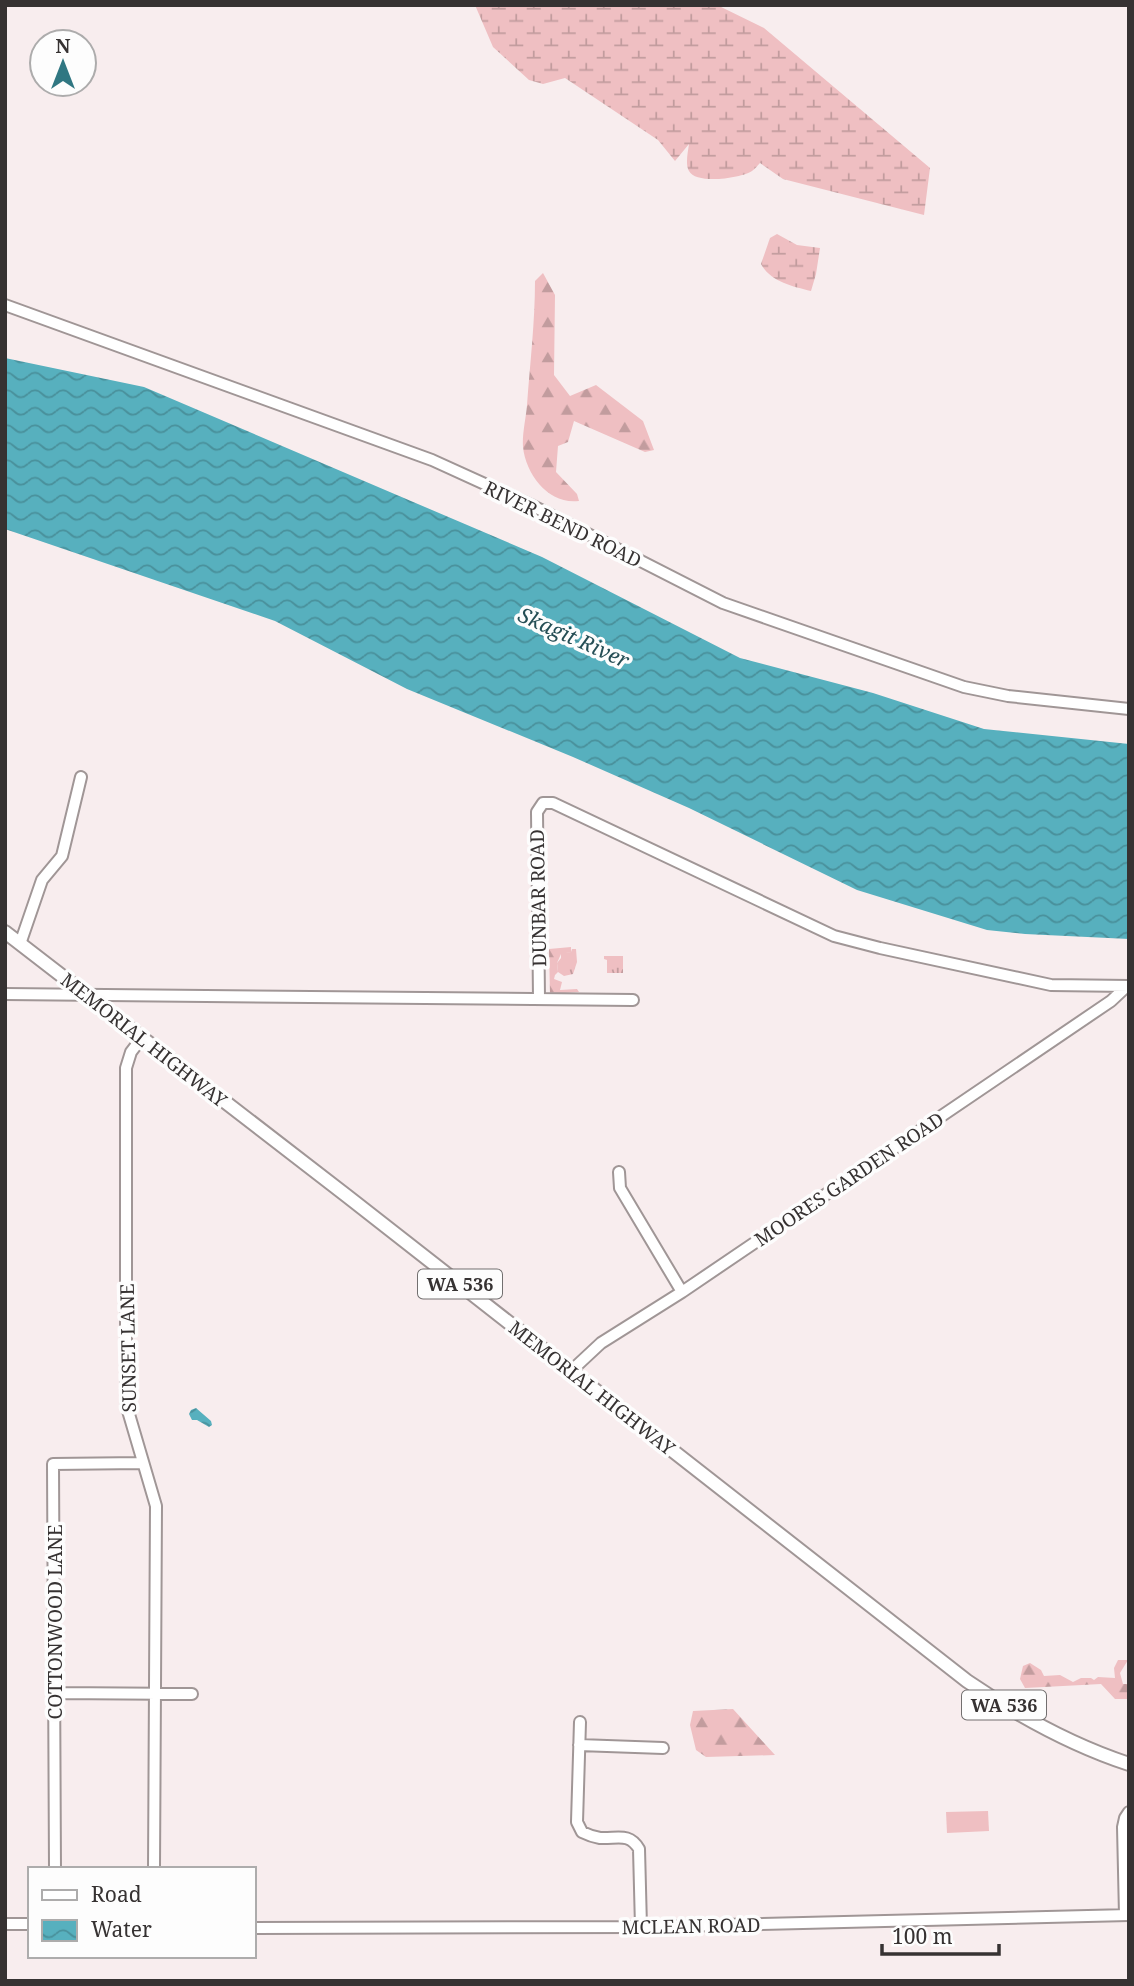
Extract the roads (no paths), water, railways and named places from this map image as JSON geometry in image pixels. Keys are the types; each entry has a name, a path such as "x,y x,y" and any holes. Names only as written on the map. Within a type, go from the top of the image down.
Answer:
{"main road":[{"name":"MEMORIAL HIGHWAY","path":"5,932 967,1681 1032,1722 1065,1739 1129,1764"}],"street":[{"name":"RIVER BEND ROAD","path":"5,305 432,460 531,505 723,603 964,687 1008,696 1129,709"},
{"path":"20,944 42,880 62,856 82,777"},
{"name":"DUNBAR ROAD","path":"539,998 537,812 543,803 553,803 834,936 1051,985 1128,986"},
{"name":"MOORES GARDEN ROAD","path":"571,1371 601,1343 682,1292 1111,1001 1128,986"},
{"path":"5,994 633,1000"},
{"name":"SUNSET LANE","path":"141,1039 131,1052 126,1068 126,1404 156,1506 154,1867"},
{"path":"619,1171 620,1188 682,1292"},
{"name":"COTTONWOOD LANE","path":"55,1867 53,1464 142,1463"},
{"path":"55,1693 192,1695"},
{"path":"580,1722 577,1822 582,1832 597,1838 628,1837 639,1849 641,1927"},
{"path":"579,1745 663,1748"},
{"path":"1127,1915 1123,1827 1129,1812"},
{"name":"MCLEAN ROAD","path":"256,1928 641,1927 1127,1915"},
{"path":"5,1924 28,1924"}],"water":[{"name":"Skagit River","path":"5,358 144,387 542,557 740,658 873,693 984,729 1129,744 1129,939 987,930 857,890 689,808 407,689 275,621 5,529"},
{"path":"196,1408 212,1425 209,1427 192,1420 189,1414"}]}
